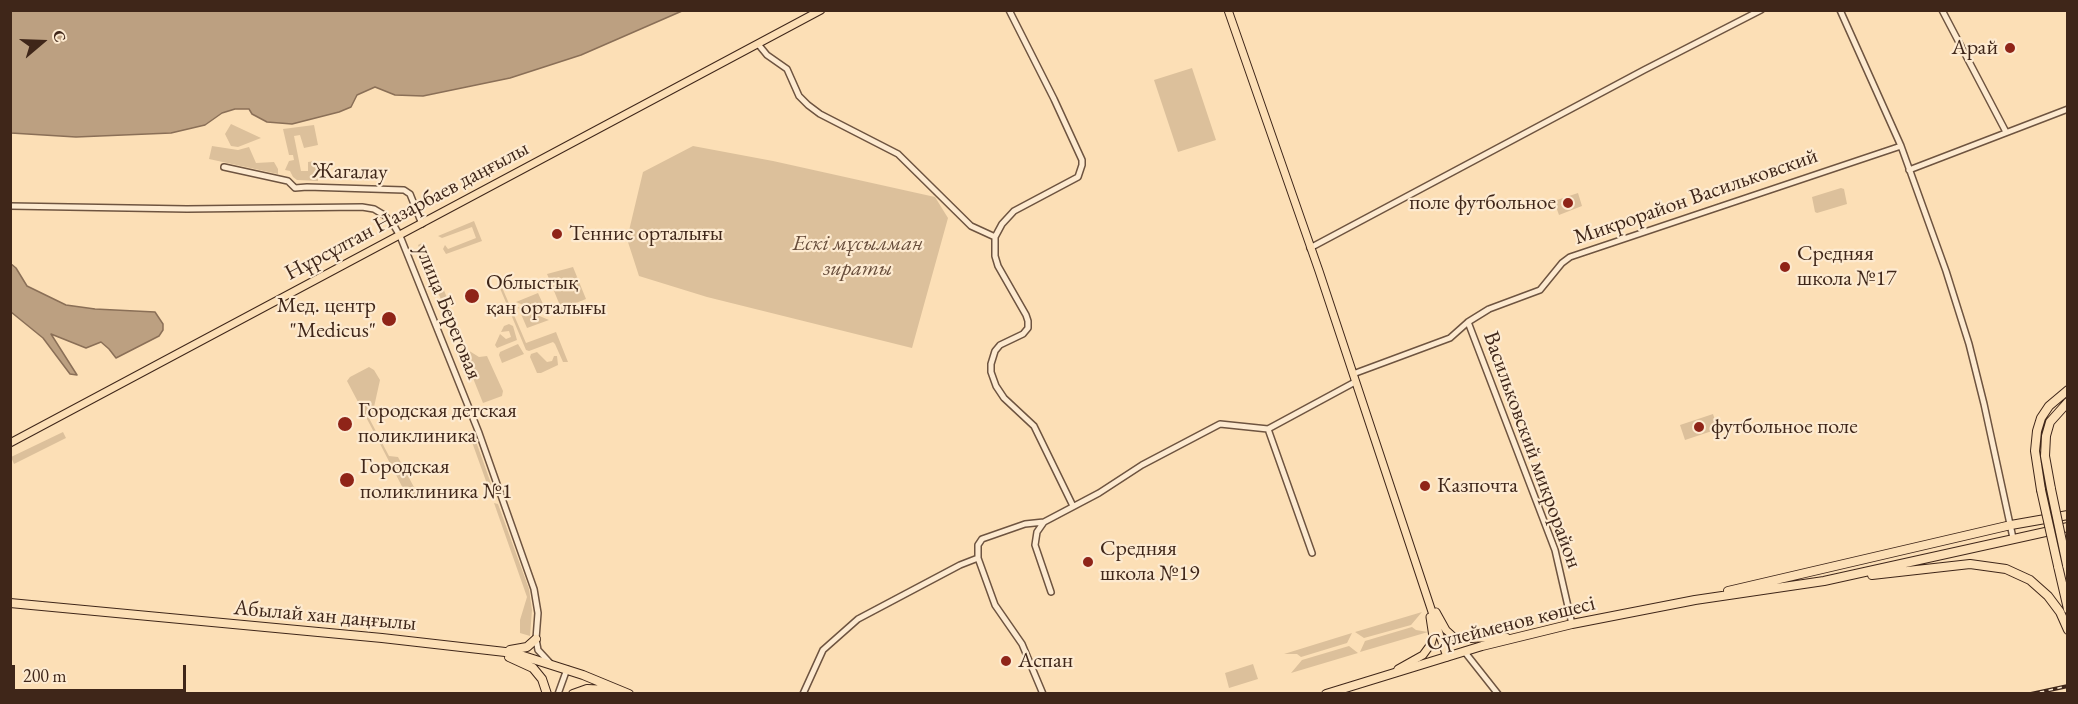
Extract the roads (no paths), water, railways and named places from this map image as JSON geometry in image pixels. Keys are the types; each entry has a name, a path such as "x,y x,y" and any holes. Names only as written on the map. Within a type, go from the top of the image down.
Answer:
{"highway":[{"path":"2064,565 2041,490 2035,451 2041,418 2049,406 2067,390"},
{"path":"2067,402 2050,422 2046,436 2045,456 2064,565 2067,609"},
{"path":"1733,592 2011,525 2067,515"},
{"path":"1824,581 2067,527"},
{"path":"1733,592 1956,565 1993,566 2018,574 2040,588 2060,612 2067,630"},
{"name":"Сүлейменов көшесі","path":"1326,693 1464,651 1572,624 1733,592"},
{"name":"Абылай хан даңғылы","path":"10,603 514,653 567,669 628,693"},
{"path":"492,650 524,648 536,639"},
{"path":"492,650 533,668 542,679 547,693"},
{"path":"573,693 600,688 628,693"}],"main road":[{"name":"Нұрсұлтан Назарбаев даңғылы","path":"10,443 821,10"},
{"path":"1228,10 1315,260 1447,657"},
{"path":"1425,591 1446,630 1456,639 1525,636"},
{"path":"1387,675 1417,659 1428,650 1431,644 1433,631 1425,591"}],"street":[{"path":"1009,10 1054,99 1082,165 1078,177 1021,206 1009,216 995,237 995,256 998,266 1026,315 1028,328 1023,334 1000,345 995,351 991,364 993,378 1004,398 1034,426 1073,506"},
{"path":"1310,248 1761,10"},
{"path":"1840,10 1901,146 1946,271 1969,344 1988,417 2013,538"},
{"path":"1942,10 2006,132"},
{"path":"758,44 767,55 787,69 799,96 808,105 820,114 898,154 971,226 995,237"},
{"path":"1909,170 2067,109"},
{"name":"Микрорайон Васильковский","path":"1268,429 1354,378 1450,338 1468,322 1493,307 1540,290 1562,263 1570,257 1901,146"},
{"name":"Жагалау","path":"224,167 288,181 295,188 404,190 410,194 422,224"},
{"name":"улица Береговая","path":"10,206 251,209 362,207 374,209 384,215 400,236 479,433 530,579 538,613 536,639"},
{"name":"Васильковский микрорайон","path":"1468,322 1552,542 1562,574 1572,624"},
{"path":"1043,693 1022,644 995,605 978,558 978,545 982,539 1025,524 1044,522 1099,493 1142,465 1220,424 1268,429 1312,553"},
{"path":"1044,522 1037,532 1035,545 1051,592"},
{"path":"803,693 823,650 858,619 960,565 978,558"},
{"path":"536,639 540,654 552,664"},
{"path":"1464,651 1498,693"},
{"path":"558,693 567,669"}],"railway":[{"path":"2031,694 2068,686"}],"place":[{"name":"Арай","path":"2010,48"},
{"name":"поле футбольное","path":"1568,203"},
{"name":"Теннис орталығы","path":"557,234"},
{"name":"Средняя школа №17","path":"1785,267"},
{"name":"Облыстық қан орталығы","path":"472,296"},
{"name":"Мед. центр \"Medicus\"","path":"389,319"},
{"name":"Городская детская поликлиника","path":"345,424"},
{"name":"футбольное поле","path":"1699,427"},
{"name":"Городская поликлиника №1","path":"347,480"},
{"name":"Казпочта","path":"1425,486"},
{"name":"Средняя школа №19","path":"1088,562"},
{"name":"Аспан","path":"1006,661"}],"park label":[{"name":"Ескі мұсылман зираты","path":"858,256"}]}
